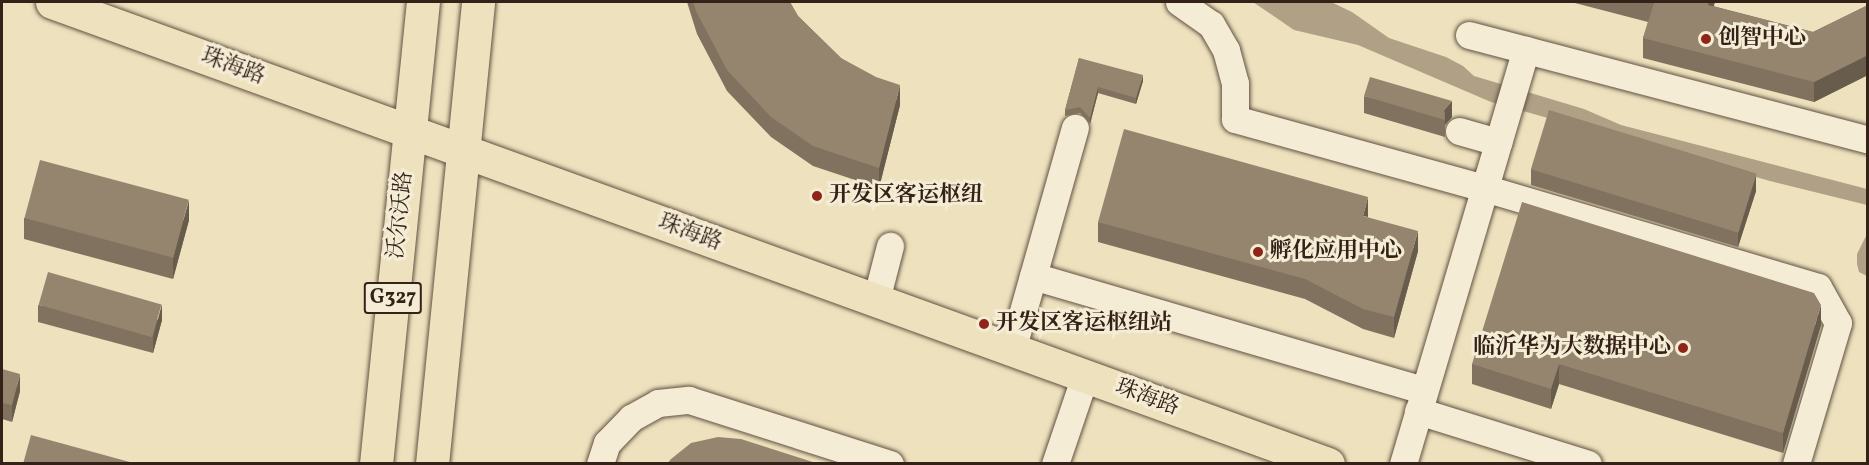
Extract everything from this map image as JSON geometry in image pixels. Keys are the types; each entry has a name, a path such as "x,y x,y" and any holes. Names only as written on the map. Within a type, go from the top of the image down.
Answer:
{"main road":[{"name":"珠海路","path":"52,2 1328,464"},
{"name":"沃尔沃路","path":"376,464 423,2"},
{"name":"G327","path":"432,464 478,2"}],"lane":[{"path":"1179,2 1211,24 1226,50 1235,82 1235,119 1818,287 1838,323 1796,464"},
{"path":"1469,35 1868,140"},
{"path":"1403,464 1526,50"},
{"path":"1012,350 1075,128"},
{"path":"1460,130 1498,142"},
{"path":"876,300 890,246"},
{"path":"1033,276 1421,400 1588,464"},
{"path":"1060,462 1086,376"},
{"path":"600,464 607,443 630,418 658,403 689,400 890,464"}],"shaded area":[{"path":"1253,2 1331,2 1352,12 1389,38 1446,57 1463,66 1474,76 1584,109 1621,125 1867,189 1867,205 1770,181 1491,102 1358,45 1294,30"},
{"path":"1867,234 1867,276 1859,272 1857,254"}],"building":[{"path":"693,2 790,2 798,16 841,58 876,77 900,85 879,168 813,146 771,117 727,70"},
{"path":"1649,2 1709,2 1708,5 1813,32 1868,5 1868,55 1814,82 1643,38 1654,3"},
{"path":"1079,58 1143,75 1136,98 1098,87 1090,118 1080,107 1065,110"},
{"path":"1370,77 1452,101 1444,110 1445,120 1364,96"},
{"path":"1549,110 1757,173 1738,233 1531,169"},
{"path":"1124,129 1368,197 1363,216 1418,231 1394,317 1363,309 1305,279 1098,222"},
{"path":"40,160 189,200 173,258 24,218"},
{"name":"临沂华为大数据中心","path":"1522,202 1814,293 1821,305 1783,433 1559,364 1551,389 1472,364"},
{"path":"48,272 161,305 152,337 39,305"},
{"path":"2,369 20,374 12,405 2,403"},
{"path":"31,435 137,464 23,464"},
{"path":"718,437 741,439 819,464 667,464 691,443"}],"place":[{"name":"创智中心","path":"1706,39"},
{"name":"开发区客运枢纽","path":"817,196"},
{"name":"孵化应用中心","path":"1258,252"},
{"name":"开发区客运枢纽站","path":"984,324"},
{"name":"临沂华为大数据中心","path":"1683,348"}]}
